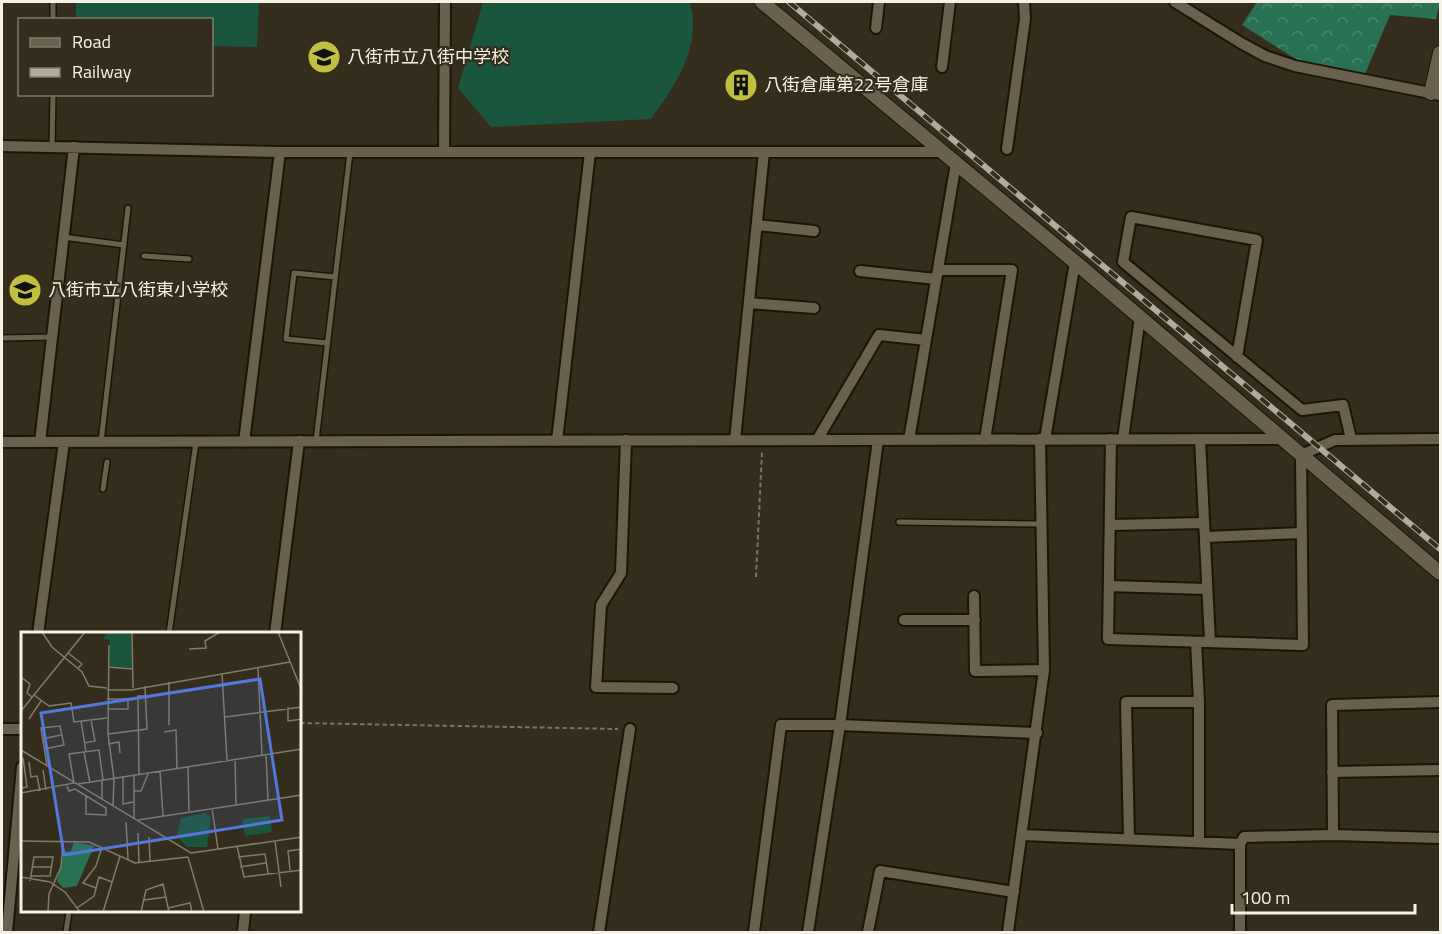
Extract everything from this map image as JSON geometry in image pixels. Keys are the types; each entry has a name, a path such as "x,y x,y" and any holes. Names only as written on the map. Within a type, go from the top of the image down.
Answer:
{"street":[{"path":"444,152 445,2"},
{"path":"762,2 1075,262 1440,573"},
{"path":"876,28 879,2"},
{"path":"942,67 950,2"},
{"path":"1007,149 1025,19 1024,2"},
{"path":"1175,2 1190,6 1265,56 1295,66 1436,94 1440,53"},
{"path":"2,146 280,152 943,152"},
{"path":"40,442 74,147"},
{"path":"244,442 280,152"},
{"path":"557,441 590,152"},
{"path":"735,440 764,152"},
{"path":"909,440 956,162"},
{"path":"1238,357 1257,240 1131,217 1123,262 1302,410 1343,405 1352,439"},
{"path":"757,225 814,231"},
{"path":"1008,933 1044,670 1042,439 1075,262"},
{"path":"860,271 937,274 1012,270 985,440"},
{"path":"749,303 814,308"},
{"path":"1140,317 1117,439 1110,525 1108,639 1303,645 1301,455"},
{"path":"817,440 879,335 926,340"},
{"path":"1200,439 1210,642"},
{"path":"2,442 1282,439"},
{"path":"1301,455 1335,440 1440,439"},
{"path":"808,933 840,724 878,440"},
{"path":"275,632 299,441"},
{"path":"626,441 621,573 601,605 596,687 673,688"},
{"path":"38,632 64,442"},
{"path":"1110,525 1204,523"},
{"path":"1205,537 1302,533"},
{"path":"1109,586 1208,589"},
{"path":"974,596 975,671 1044,670"},
{"path":"904,620 975,620"},
{"path":"1196,642 1199,702 1198,842"},
{"path":"1129,839 1126,702 1199,702"},
{"path":"1333,835 1332,705 1440,702"},
{"path":"754,933 781,725 840,724 1037,733"},
{"path":"2,729 21,729"},
{"path":"599,933 630,729"},
{"path":"1332,772 1440,770"},
{"path":"8,933 21,779"},
{"path":"1022,835 1240,844"},
{"path":"1240,933 1240,844 1244,837 1333,835 1440,838"},
{"path":"868,933 880,871 1014,892"},
{"path":"243,933 245,913"}],"lane":[{"path":"53,2 53,18"},
{"path":"52,96 52,147"},
{"path":"316,441 350,152"},
{"path":"101,442 128,208"},
{"path":"63,237 124,244"},
{"path":"144,256 189,259"},
{"path":"327,343 286,339 294,273 335,277"},
{"path":"2,338 52,337"},
{"path":"168,632 196,442"},
{"path":"103,489 107,462"},
{"path":"899,522 1041,525"},
{"path":"66,933 69,913"}],"path":[{"path":"756,577 763,440"},
{"path":"302,723 630,729"}],"green space":[{"path":"76,2 259,2 257,47 213,46 213,18 76,18"},
{"path":"483,2 690,2 693,19 690,50 677,78 651,119 491,127 458,88"},
{"path":"1257,2 1440,2 1436,19 1390,15 1365,74 1297,60 1242,25"}],"railway":[{"path":"789,2 1440,549"}],"place":[{"name":"八街市立八街中学校","path":"324,57"},
{"name":"八街倉庫第22号倉庫","path":"741,85"},
{"name":"八街市立八街東小学校","path":"25,290"}]}
